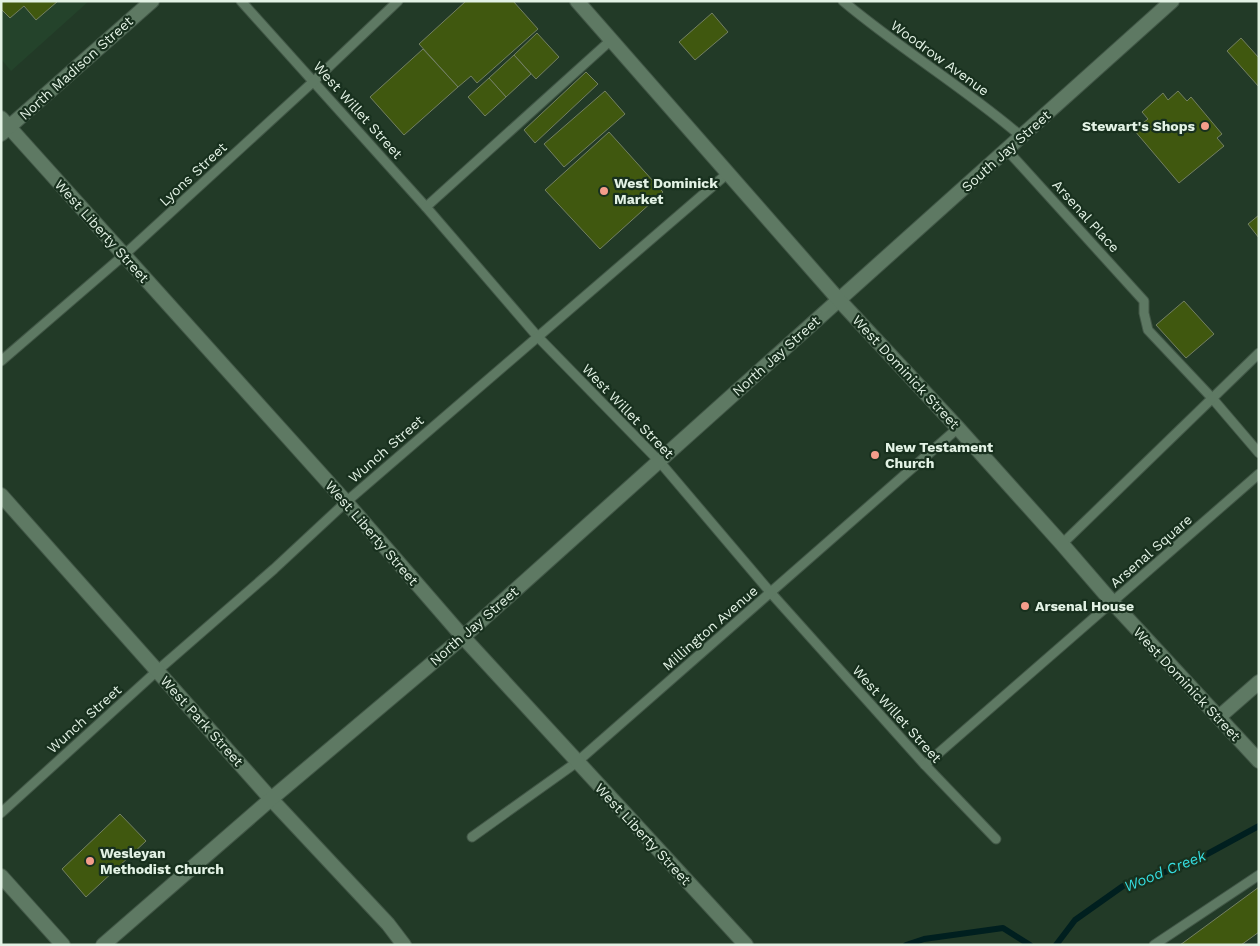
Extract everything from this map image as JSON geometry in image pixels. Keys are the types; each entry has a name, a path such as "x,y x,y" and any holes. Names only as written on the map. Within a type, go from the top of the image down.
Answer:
{"street":[{"name":"North Madison Street","path":"4,127 152,1"},
{"name":"West Dominick Street","path":"578,1 839,300 958,428 1113,603 1259,761"},
{"name":"South Jay Street","path":"839,300 1172,1"},
{"name":"West Liberty Street","path":"4,127 124,255 346,502 463,637 746,945"},
{"name":"North Jay Street","path":"103,945 271,798 463,637 839,300"},
{"name":"West Park Street","path":"1,495 271,798 388,924 400,943"},
{"path":"1219,717 1259,682"},
{"path":"1,876 63,945"}],"lane":[{"name":"West Willet Street","path":"241,1 426,206 537,336 659,461 771,593 925,766 996,839"},
{"name":"Lyons Street","path":"1,361 124,255 314,81 398,1"},
{"name":"Woodrow Avenue","path":"843,1 875,28 996,114 1022,137"},
{"path":"426,206 611,40"},
{"name":"Arsenal Place","path":"1007,150 1144,301 1144,313 1148,330 1212,398"},
{"name":"Wunch Street","path":"1,813 158,670 274,569 346,502 728,173"},
{"path":"1062,544 1259,353"},
{"path":"1212,398 1259,453"},
{"name":"Millington Avenue","path":"472,837 577,762 958,428"},
{"name":"Arsenal Square","path":"925,766 1259,474"},
{"path":"1154,945 1259,875"}],"shaded area":[{"path":"1,1 89,1 11,71 1,59"}],"building":[{"path":"1,1 58,1 36,20 24,6 10,18 1,9"},
{"path":"466,1 513,1 538,29 477,83 471,76 458,87 419,44"},
{"path":"712,13 728,32 695,60 679,42"},
{"path":"537,33 559,57 536,79 514,55"},
{"path":"1241,38 1259,58 1259,87 1227,51"},
{"path":"423,49 458,87 404,135 370,97"},
{"path":"514,55 531,74 506,97 489,78"},
{"path":"586,72 598,84 535,143 524,130"},
{"path":"489,78 506,97 485,116 468,97"},
{"path":"605,91 625,114 564,167 544,144"},
{"path":"1178,91 1187,101 1191,97 1222,134 1217,138 1224,146 1179,183 1134,130 1148,119 1142,112 1163,93 1168,100"},
{"name":"West Dominick Market","path":"609,132 663,192 600,249 545,190"},
{"path":"1259,215 1259,238 1248,224"},
{"path":"1184,301 1214,334 1186,358 1156,325"},
{"path":"120,814 146,841 86,897 62,869"},
{"path":"1259,887 1259,932 1241,945 1180,945"}],"waterway":[{"name":"Wood Creek","path":"1056,945 1075,920 1123,886 1189,864 1259,826"},
{"name":"Wood Creek","path":"906,945 924,939 1003,928 1030,945"}],"place":[{"name":"Stewart's Shops","path":"1205,126"},
{"name":"West Dominick Market","path":"604,191"},
{"name":"New Testament Church","path":"875,455"},
{"name":"Arsenal House","path":"1025,606"},
{"name":"Wesleyan Methodist Church","path":"90,861"}]}
